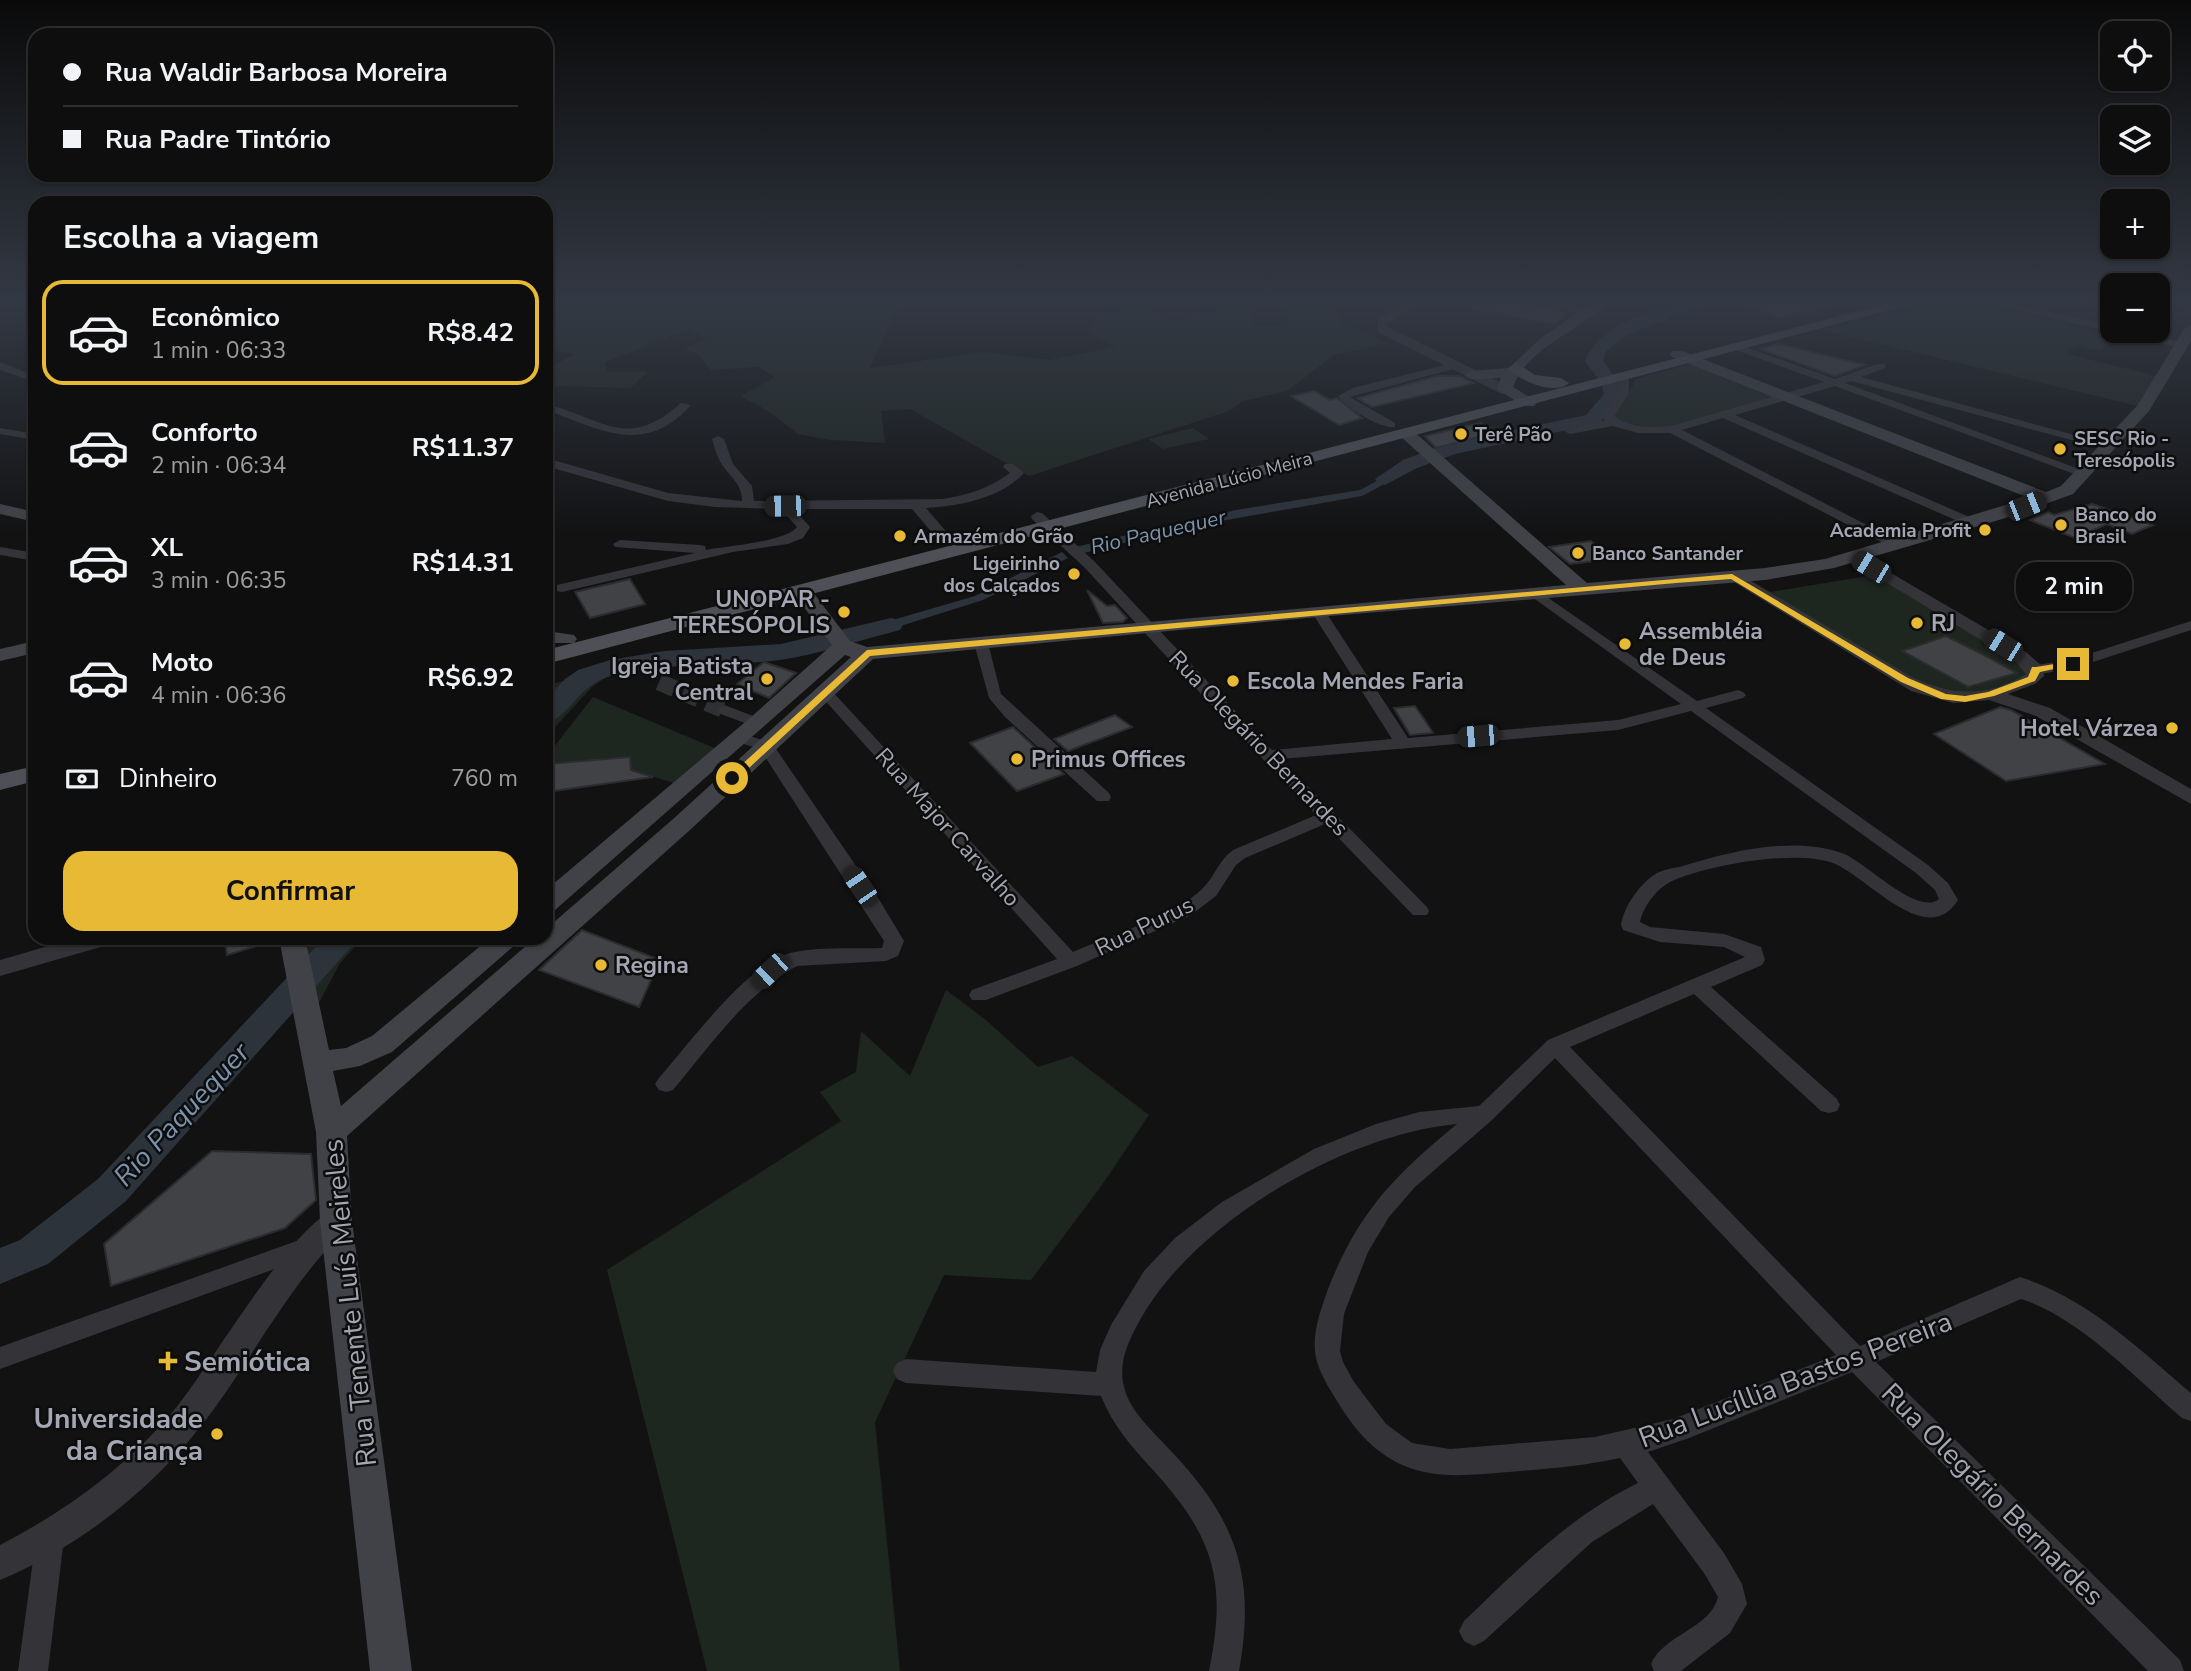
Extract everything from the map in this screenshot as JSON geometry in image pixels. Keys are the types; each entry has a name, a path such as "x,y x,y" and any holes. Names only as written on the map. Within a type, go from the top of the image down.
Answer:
{"main road":[{"path":"1508,380 1505,385 1516,397"},
{"path":"1538,380 1561,383"},
{"name":"Avenida Lúcio Meira","path":"1516,397 1596,380"},
{"name":"Avenida Lúcio Meira","path":"553,655 802,591 1042,521 1399,429 1561,383 1596,380"},
{"path":"1743,380 2046,498"},
{"path":"553,937 681,825 859,661 981,643 1788,571 1855,557 2067,490 2143,408 2160,380"},
{"path":"1399,429 1582,589"},
{"path":"0,509 28,515"},
{"name":"Avenida Lúcio Meira","path":"553,640 945,539 1042,521"},
{"path":"802,591 836,645 859,661"},
{"path":"553,898 749,731 836,645"},
{"path":"0,654 28,648"},
{"path":"0,782 28,775"},
{"path":"0,797 28,791"},
{"path":"650,814 681,825"},
{"path":"319,1062 350,1058 382,1044 499,945"},
{"path":"331,1132 544,945"},
{"name":"Rua Tenente Luís Meireles","path":"293,946 319,1062 331,1132 337,1222 391,1671"}],"street":[{"path":"1397,380 1343,396 1349,403 1399,429"},
{"path":"1481,380 1516,397"},
{"path":"1622,380 1626,387 1624,395 1608,417 1614,422 1637,429 1672,429 1842,380"},
{"path":"1826,380 2084,473"},
{"path":"1861,380 2109,446"},
{"path":"553,410 592,425 638,432 654,428 685,405"},
{"path":"1726,415 1969,522"},
{"path":"1570,431 1614,422"},
{"path":"1672,429 1895,545"},
{"path":"0,430 28,436"},
{"path":"718,439 730,467 746,482 749,489 748,505"},
{"path":"553,464 669,497 785,506 858,502 916,505 963,499 988,492 1018,473 1009,467"},
{"path":"553,470 572,468"},
{"path":"916,505 945,539"},
{"path":"562,588 720,551 783,541 798,534 803,524 787,511 785,506"},
{"name":"Rua Olegário Bernardes","path":"1042,521 1090,565 1268,755 1420,911"},
{"path":"620,544 643,542 669,549 720,551"},
{"path":"2,553 28,556"},
{"path":"1855,557 2020,656 2036,670 2085,661 2191,625"},
{"path":"1732,576 1921,689 1955,699 1990,694 2032,679 2036,670"},
{"path":"1537,594 1935,879 1948,894 1949,900 1943,908 1929,911 1902,901 1861,870 1836,857 1824,855 1744,857 1664,877 1633,911 1630,925 1661,936 1732,941 1754,952 1755,960 1749,965 1695,984 1555,1045"},
{"path":"1318,611 1404,745"},
{"path":"981,643 990,684 1000,703 1103,797"},
{"path":"2018,684 2043,712"},
{"name":"Rua Major Carvalho","path":"826,693 1070,961"},
{"path":"1990,694 2043,712 2191,798"},
{"path":"1268,755 1618,725 1738,695"},
{"path":"666,1084 754,985 779,964 793,959 878,955 891,951 894,941 873,905 766,746 724,710"},
{"name":"Rua Purus","path":"979,995 1070,961 1184,911 1210,892 1230,861 1239,854 1328,816"},
{"path":"0,968 79,945"},
{"path":"1695,984 1829,1105"},
{"name":"Rua Olegário Bernardes","path":"1555,1045 1857,1360 2169,1671"},
{"name":"Rua Lucíllia Bastos Pereira","path":"1555,1045 1484,1114 1396,1192 1370,1226 1349,1266 1332,1311 1327,1347 1330,1364 1346,1394 1368,1423 1394,1448 1414,1457 1440,1462 1497,1460 1626,1445 1681,1428 1857,1360 2020,1288 2040,1293 2067,1309 2191,1409"},
{"path":"1224,1671 1232,1630 1229,1566 1226,1555 1212,1523 1189,1488 1127,1422 1110,1385 1109,1366 1118,1337 1136,1304 1181,1246 1214,1220 1331,1152 1376,1134 1408,1123 1444,1116 1484,1114"},
{"path":"0,1563 50,1538 84,1516 130,1479 202,1399 278,1286 308,1247 337,1222"},
{"path":"0,1358 308,1247"},
{"path":"906,1371 1110,1385"},
{"path":"1626,1445 1714,1563 1732,1594 1733,1604 1720,1623 1666,1664"},
{"path":"1474,1631 1599,1518 1624,1502 1656,1488"},
{"path":"33,1671 50,1538"}],"shaded area":[{"path":"553,380 639,380 630,388 554,386"},
{"path":"770,380 1301,380 1287,391 1243,401 1229,411 1029,476 910,409 881,411 885,443 830,440 798,434 768,411 741,396"},
{"path":"1636,380 1737,380 1778,396 1670,429 1642,429 1615,421 1613,414 1626,400"},
{"path":"2029,380 2154,380 2138,406"},
{"path":"1193,428 1209,439 1163,449 1148,439"},
{"path":"1874,575 2016,658 2032,677 1977,694 1911,683 1770,592"},
{"path":"613,669 639,670 608,676 592,687 553,729 553,684"},
{"path":"593,697 717,749 674,783 631,770 630,757 553,763 553,748"},
{"path":"298,945 357,945 340,963 313,1014"},
{"path":"946,990 986,1020 1038,1067 1072,1056 1149,1115 1102,1185 1031,1280 944,1275 875,1422 900,1671 707,1671 607,1270 841,1121 820,1092 856,1072 861,1031 910,1076"}],"water":[{"path":"1418,459 1423,463 1362,496 1193,526 1084,553 1075,547 1236,510 1360,490"},
{"path":"1062,552 1068,558 983,600 856,640 848,633 975,596"}],"building":[{"path":"1423,380 1468,380 1474,383 1372,407 1357,398"},
{"path":"1314,391 1330,400 1337,398 1362,418 1339,425 1291,396"},
{"name":"Terê Pão","path":"1480,423 1498,432 1436,448 1425,436"},
{"path":"2092,504 2153,525 2132,534 2107,524 2075,538 2030,520 2048,512 2054,515"},
{"name":"Banco Santander","path":"1591,541 1611,559 1570,564 1549,547"},
{"path":"630,579 645,604 590,618 575,592"},
{"path":"1087,590 1107,606 1115,605 1127,618 1123,622 1103,623"},
{"path":"1946,636 2017,673 1968,687 1902,651"},
{"name":"Igreja Batista Central","path":"764,662 796,673 769,698 737,684"},
{"path":"1415,706 1433,733 1410,735 1394,708"},
{"path":"2000,707 2011,710 2105,764 2006,781 1934,734"},
{"path":"1115,715 1132,727 1068,751 1054,739"},
{"name":"Primus Offices","path":"1013,727 1064,774 1017,791 970,743"},
{"path":"630,757 631,770 653,777 553,791 553,763"},
{"name":"Regina","path":"582,930 660,960 639,1007 539,970"},
{"path":"225,945 260,945 227,955"},
{"path":"212,1151 311,1154 316,1200 285,1228 111,1286 104,1244"}],"waterway":[{"name":"Rio Paquequer","path":"1385,479 1410,464 1450,449 1593,419 1613,394 1608,380"},
{"name":"Rio Paquequer","path":"553,707 574,684 587,675 610,668 664,659 781,652 891,625"},
{"name":"Rio Paquequer","path":"0,1267 34,1252 112,1190 337,945"}],"tunnel":[{"path":"659,682 724,710"}],"place":[{"name":"Terê Pão","path":"1461,434"},
{"name":"SESC Rio - Teresópolis","path":"2060,449"},
{"name":"Banco do Brasil","path":"2061,525"},
{"name":"Academia Profit","path":"1985,530"},
{"name":"Armazém do Grão","path":"900,536"},
{"name":"Banco Santander","path":"1578,553"},
{"name":"Ligeirinho dos Calçados","path":"1074,574"},
{"name":"UNOPAR - TERESÓPOLIS","path":"844,612"},
{"name":"RJ","path":"1917,623"},
{"name":"Assembléia de Deus","path":"1625,644"},
{"name":"Igreja Batista Central","path":"767,679"},
{"name":"Escola Mendes Faria","path":"1233,681"},
{"name":"Hotel Várzea","path":"2172,728"},
{"name":"Primus Offices","path":"1017,759"},
{"name":"Regina","path":"601,965"},
{"name":"Semiótica","path":"168,1361"},
{"name":"Universidade da Criança","path":"217,1434"}],"route":[{"path":"732,778 867,653 1676,580 1732,576 1904,680 1945,697 1965,699 1990,694 2032,679 2036,670 2073,664"}]}
